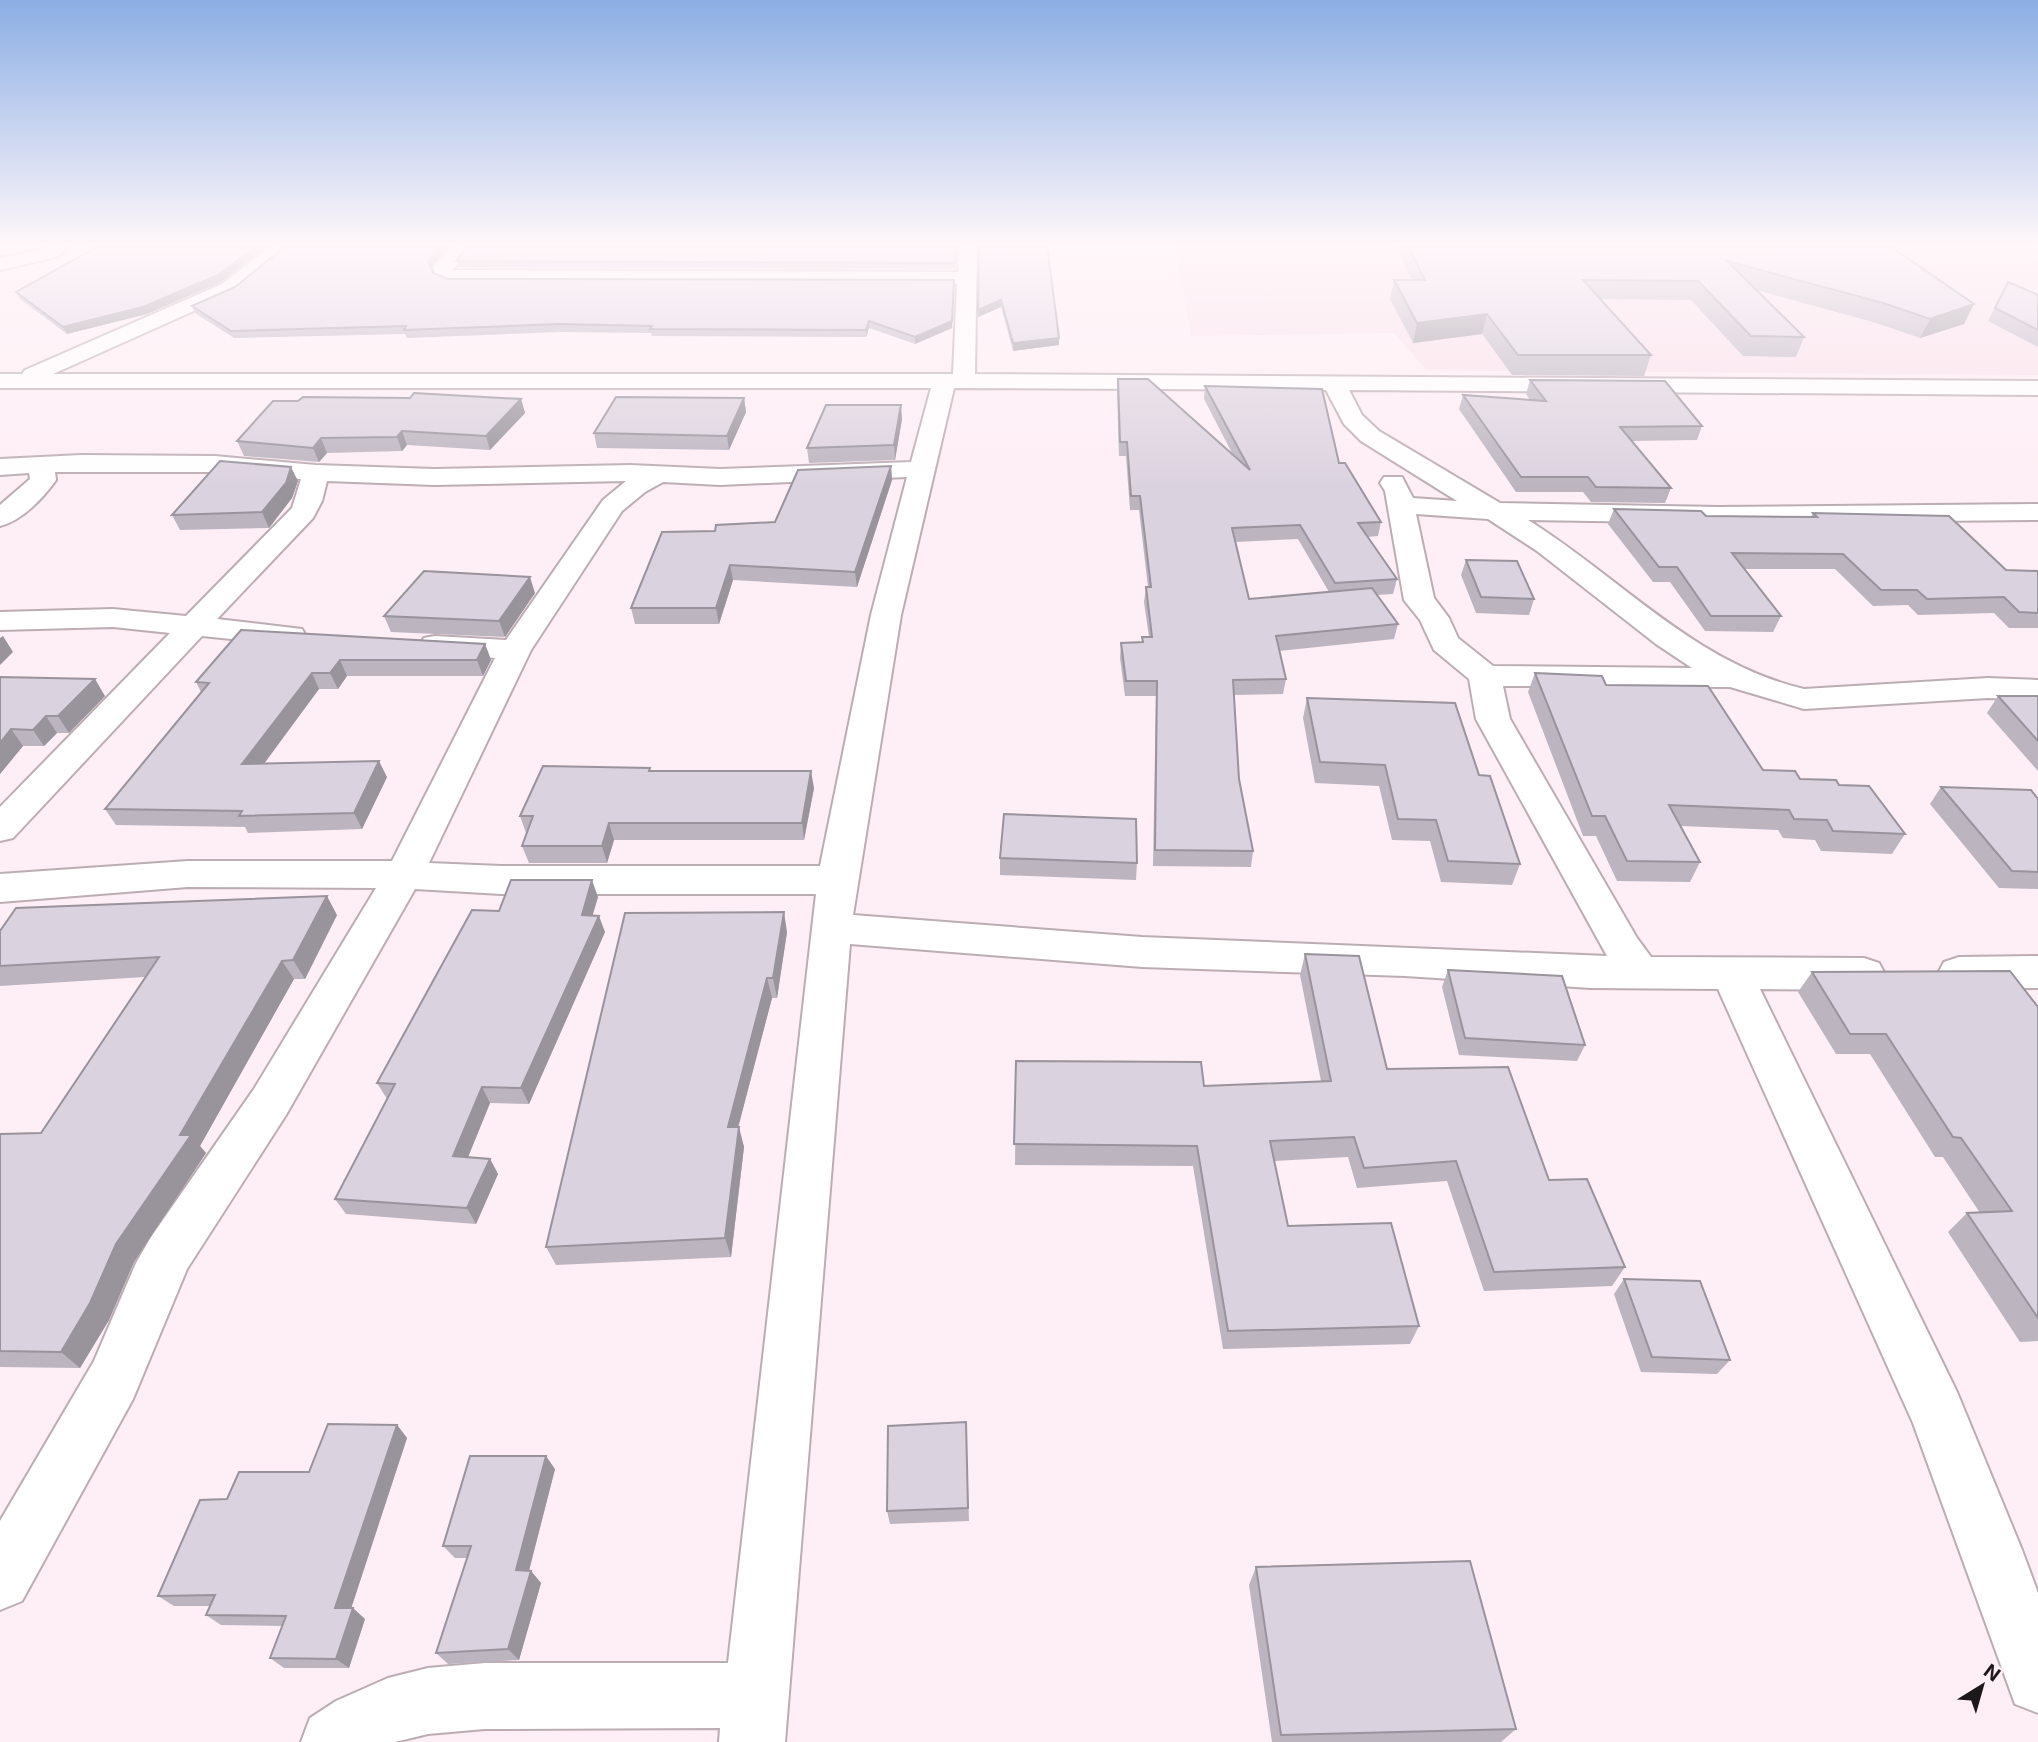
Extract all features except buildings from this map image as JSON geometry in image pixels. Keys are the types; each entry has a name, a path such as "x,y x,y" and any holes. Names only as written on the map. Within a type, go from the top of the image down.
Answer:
{"street":[{"path":"11,381 142,325"},
{"path":"334,1742 359,1724 388,1711 428,1701 485,1696 754,1719 837,880 886,615 921,469 954,381 961,325"},
{"path":"11,381 954,381 2038,388"},
{"path":"1334,384 1352,419 1398,491 1419,600 1434,618 1445,643 1485,676 1733,678"},
{"path":"1352,419 1394,452 1499,513 1573,564 1694,659 1733,678 1774,694 1804,699 1974,689 2038,690"},
{"path":"0,467 36,464 215,464 316,473 434,477 661,473 720,477 921,469"},
{"path":"0,518 33,492 43,480 42,471 36,464"},
{"path":"0,829 192,624 303,512 316,473"},
{"path":"0,1579 114,1380 154,1280 169,1253 270,1102 404,875 514,650 612,506 636,486 661,473"},
{"path":"1401,505 1499,513 1633,515 2038,512"},
{"path":"0,621 113,618 192,624 329,641"},
{"path":"398,644 514,650"},
{"path":"1485,676 1493,719 1623,949 1639,971"},
{"path":"0,888 188,874 404,875 542,880 837,880"},
{"path":"831,928 1142,952 1405,961 1591,972 2038,972"},
{"path":"1732,974 1937,1412 1992,1550 2038,1681"}],"shaded area":[{"path":"1189,325 2038,325 2038,375 1426,370 1394,333 1191,336"}]}
